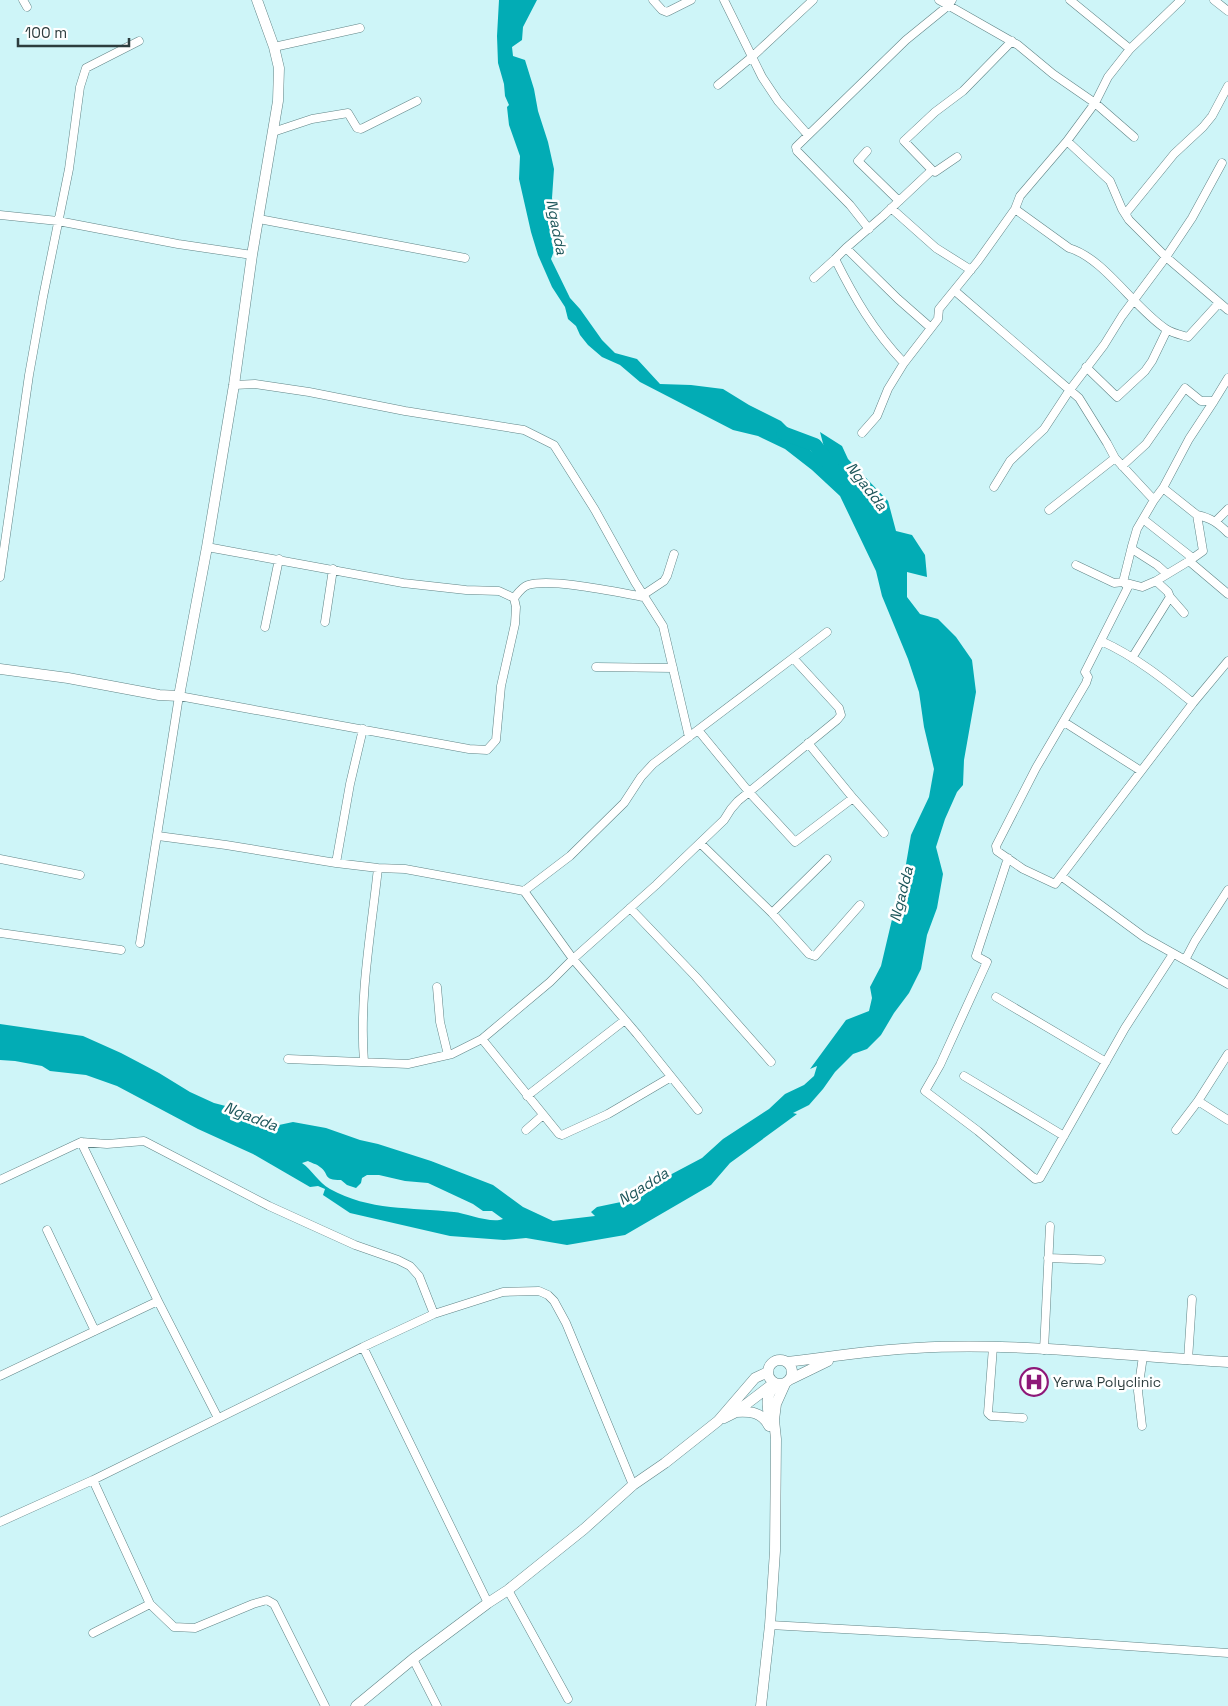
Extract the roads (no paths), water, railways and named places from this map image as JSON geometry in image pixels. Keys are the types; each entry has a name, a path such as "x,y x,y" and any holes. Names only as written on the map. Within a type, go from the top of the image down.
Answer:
{"street":[{"path":"140,943 179,696 234,385 279,85 279,68 274,47 257,0"},
{"path":"654,0 662,10 667,12 691,0"},
{"path":"724,0 762,77 778,102 808,135"},
{"path":"718,85 753,56 813,0"},
{"path":"939,0 950,2 1012,41 1053,74 1095,103 1134,137"},
{"path":"1070,0 1130,49"},
{"path":"862,433 877,416 888,389 904,363 938,319 939,309 971,270 1014,209 1020,196 1067,141 1095,103 1108,77 1130,49 1181,0"},
{"path":"1214,0 1228,11"},
{"path":"869,229 850,205 796,147 906,40 950,2"},
{"path":"274,47 360,28"},
{"path":"0,577 30,375 43,297 69,169 80,86 86,68 139,41"},
{"path":"957,157 935,172 904,142 935,112 963,91 1012,41"},
{"path":"1126,213 1174,154 1212,116 1228,86"},
{"path":"273,132 312,119 348,113 357,128 361,129 416,101"},
{"path":"1067,141 1110,181 1129,220 1166,257 1228,310"},
{"path":"867,151 858,161 899,201"},
{"path":"994,486 1010,461 1044,429 1086,367 1104,345 1122,316 1166,257 1192,218 1222,163"},
{"path":"814,278 932,170"},
{"path":"891,208 936,248 971,270"},
{"path":"1014,209 1069,248 1078,250 1089,257 1167,330 1188,337 1220,303"},
{"path":"0,215 58,221 162,241 252,255"},
{"path":"259,219 464,258"},
{"path":"846,248 891,293 930,328"},
{"path":"835,259 863,312 904,363"},
{"path":"955,291 1079,398 1115,458 1154,500"},
{"path":"1086,367 1117,397 1145,371 1167,330"},
{"path":"1124,582 1138,529 1143,519 1163,488 1189,439 1228,378"},
{"path":"234,385 256,384 310,392 405,411 524,430 554,445 596,510 643,596 663,626 689,736"},
{"path":"1122,466 1146,444 1185,388 1200,401 1214,402"},
{"path":"1049,510 1115,458"},
{"path":"1163,488 1198,515 1216,521 1228,533"},
{"path":"1216,521 1228,509"},
{"path":"1076,565 1114,583 1124,582 1142,587 1156,581 1203,551 1198,515"},
{"path":"1143,519 1190,556 1189,561"},
{"path":"207,546 403,583 466,590 499,591 514,598"},
{"path":"1132,549 1157,565 1167,574"},
{"path":"514,598 525,586 535,584 559,584 643,596 664,581 674,554"},
{"path":"265,627 279,560"},
{"path":"1189,561 1228,594"},
{"path":"325,622 333,569"},
{"path":"1156,581 1168,592 1184,613"},
{"path":"1124,582 1128,587 1085,672 1088,677 1084,688 1036,768 996,846 997,851 1023,869 1055,884 1228,661"},
{"path":"1132,658 1170,597"},
{"path":"0,669 68,678 159,695 179,696 469,749 487,750 496,740 502,686 515,624 516,608 514,598"},
{"path":"524,891 570,856 624,802 641,777 653,764 827,632"},
{"path":"1101,641 1132,658 1194,703"},
{"path":"288,1059 408,1064 448,1055 482,1040 550,982 700,843 724,820 738,801 837,720 841,715 839,708 793,658"},
{"path":"596,667 673,668"},
{"path":"1064,722 1140,772"},
{"path":"336,864 350,784 363,729"},
{"path":"698,730 749,792 795,842 853,798"},
{"path":"808,743 884,833"},
{"path":"158,836 226,845 336,864 405,869 524,891 573,959 698,1110"},
{"path":"700,843 772,913 809,954 814,956 860,905"},
{"path":"1008,858 976,956 987,962 940,1065 926,1091 978,1131 1035,1179 1040,1178 1125,1028 1173,954"},
{"path":"772,913 827,859"},
{"path":"0,860 80,875"},
{"path":"364,1062 362,1032 367,952 378,868"},
{"path":"1061,876 1144,937 1228,984"},
{"path":"1185,960 1228,890"},
{"path":"630,908 696,977 771,1062"},
{"path":"0,933 122,950"},
{"path":"437,988 440,1022 448,1055"},
{"path":"996,997 1106,1062"},
{"path":"527,1096 625,1020"},
{"path":"482,1040 559,1134 565,1134 608,1114 671,1077"},
{"path":"1176,1130 1198,1101 1228,1054"},
{"path":"964,1076 1064,1136"},
{"path":"1198,1101 1228,1120"},
{"path":"526,1130 543,1115"},
{"path":"0,1180 81,1142 107,1144 144,1141 269,1206 355,1245 410,1266 419,1276 434,1314"},
{"path":"81,1142 158,1301 218,1418"},
{"path":"1044,1350 1050,1226"},
{"path":"47,1230 95,1331"},
{"path":"1048,1258 1101,1260"},
{"path":"0,1522 93,1480 434,1314 503,1292 539,1291 548,1295 554,1301 566,1323 633,1485"},
{"path":"1188,1360 1192,1298"},
{"path":"0,1376 158,1301"},
{"path":"363,1347 488,1603"},
{"path":"993,1347 988,1413 991,1416 1023,1418"},
{"path":"781,1382 771,1380 768,1372 768,1368 774,1361 787,1362 916,1348 993,1347 1228,1362"},
{"path":"718,1421 736,1412 781,1382 839,1356"},
{"path":"1142,1426 1138,1391 1143,1356"},
{"path":"770,1428 767,1403 768,1393 792,1370 787,1362"},
{"path":"356,1706 413,1660 508,1590 584,1529 633,1485 665,1463 718,1421 755,1378 768,1372"},
{"path":"761,1706 770,1625 775,1551 776,1439 774,1420 781,1382"},
{"path":"736,1412 757,1413 765,1418 776,1439"},
{"path":"93,1480 150,1604 174,1628 195,1628 267,1600 274,1604 325,1706"},
{"path":"508,1590 568,1699"},
{"path":"93,1633 150,1604"},
{"path":"770,1625 1228,1653"},
{"path":"413,1660 437,1706"}],"water":[{"path":"499,0 537,0 523,27 522,40 512,47 513,56 525,60 548,142 554,169 552,198 562,241 557,243 551,259 570,298 602,340 615,353 637,359 660,384 723,389 781,421 830,470 820,432 842,446 848,459 888,501 896,531 912,535 925,555 927,577 907,572 907,597 920,614 938,619 956,637 972,660 976,692 964,760 963,785 957,792 945,819 936,847 943,874 937,908 927,935 921,969 909,993 881,1035 867,1049 853,1054 835,1072 809,1105 793,1113 797,1114 730,1163 711,1185 625,1235 567,1245 526,1238 504,1240 450,1236 350,1213 323,1195 325,1189 318,1186 310,1187 253,1154 198,1129 117,1086 86,1075 50,1071 42,1066 0,1060 0,1024 83,1036 121,1053 190,1092 214,1103 245,1111 279,1125 293,1122 326,1128 431,1161 493,1185 523,1207 553,1221 595,1216 591,1212 597,1207 640,1198 668,1176 702,1158 723,1139 769,1109 785,1094 804,1085 814,1076 817,1066 810,1069 846,1020 869,1011 872,998 870,987 881,966 905,870 911,835 929,797 934,769 924,727 919,692 908,659 882,596 876,571 840,496 812,470 785,449 758,436 733,430 640,382 620,365 602,357 588,345 576,326 568,319 565,307 552,287 538,255 531,232 519,179 520,156 509,125 507,107 509,105 505,96 504,84 498,63","holes":["308,1161 319,1166 329,1178 341,1180 347,1185 356,1188 361,1183 362,1178 367,1175 379,1175 405,1181 428,1183 473,1204 483,1211 492,1211 503,1219 492,1220 454,1212 390,1207 360,1201 326,1186 302,1163"]}],"waterway":[{"name":"Ngadda","path":"783,433 815,445 840,478"}],"place":[{"name":"Yerwa Polyclinic","path":"1034,1382"}]}
